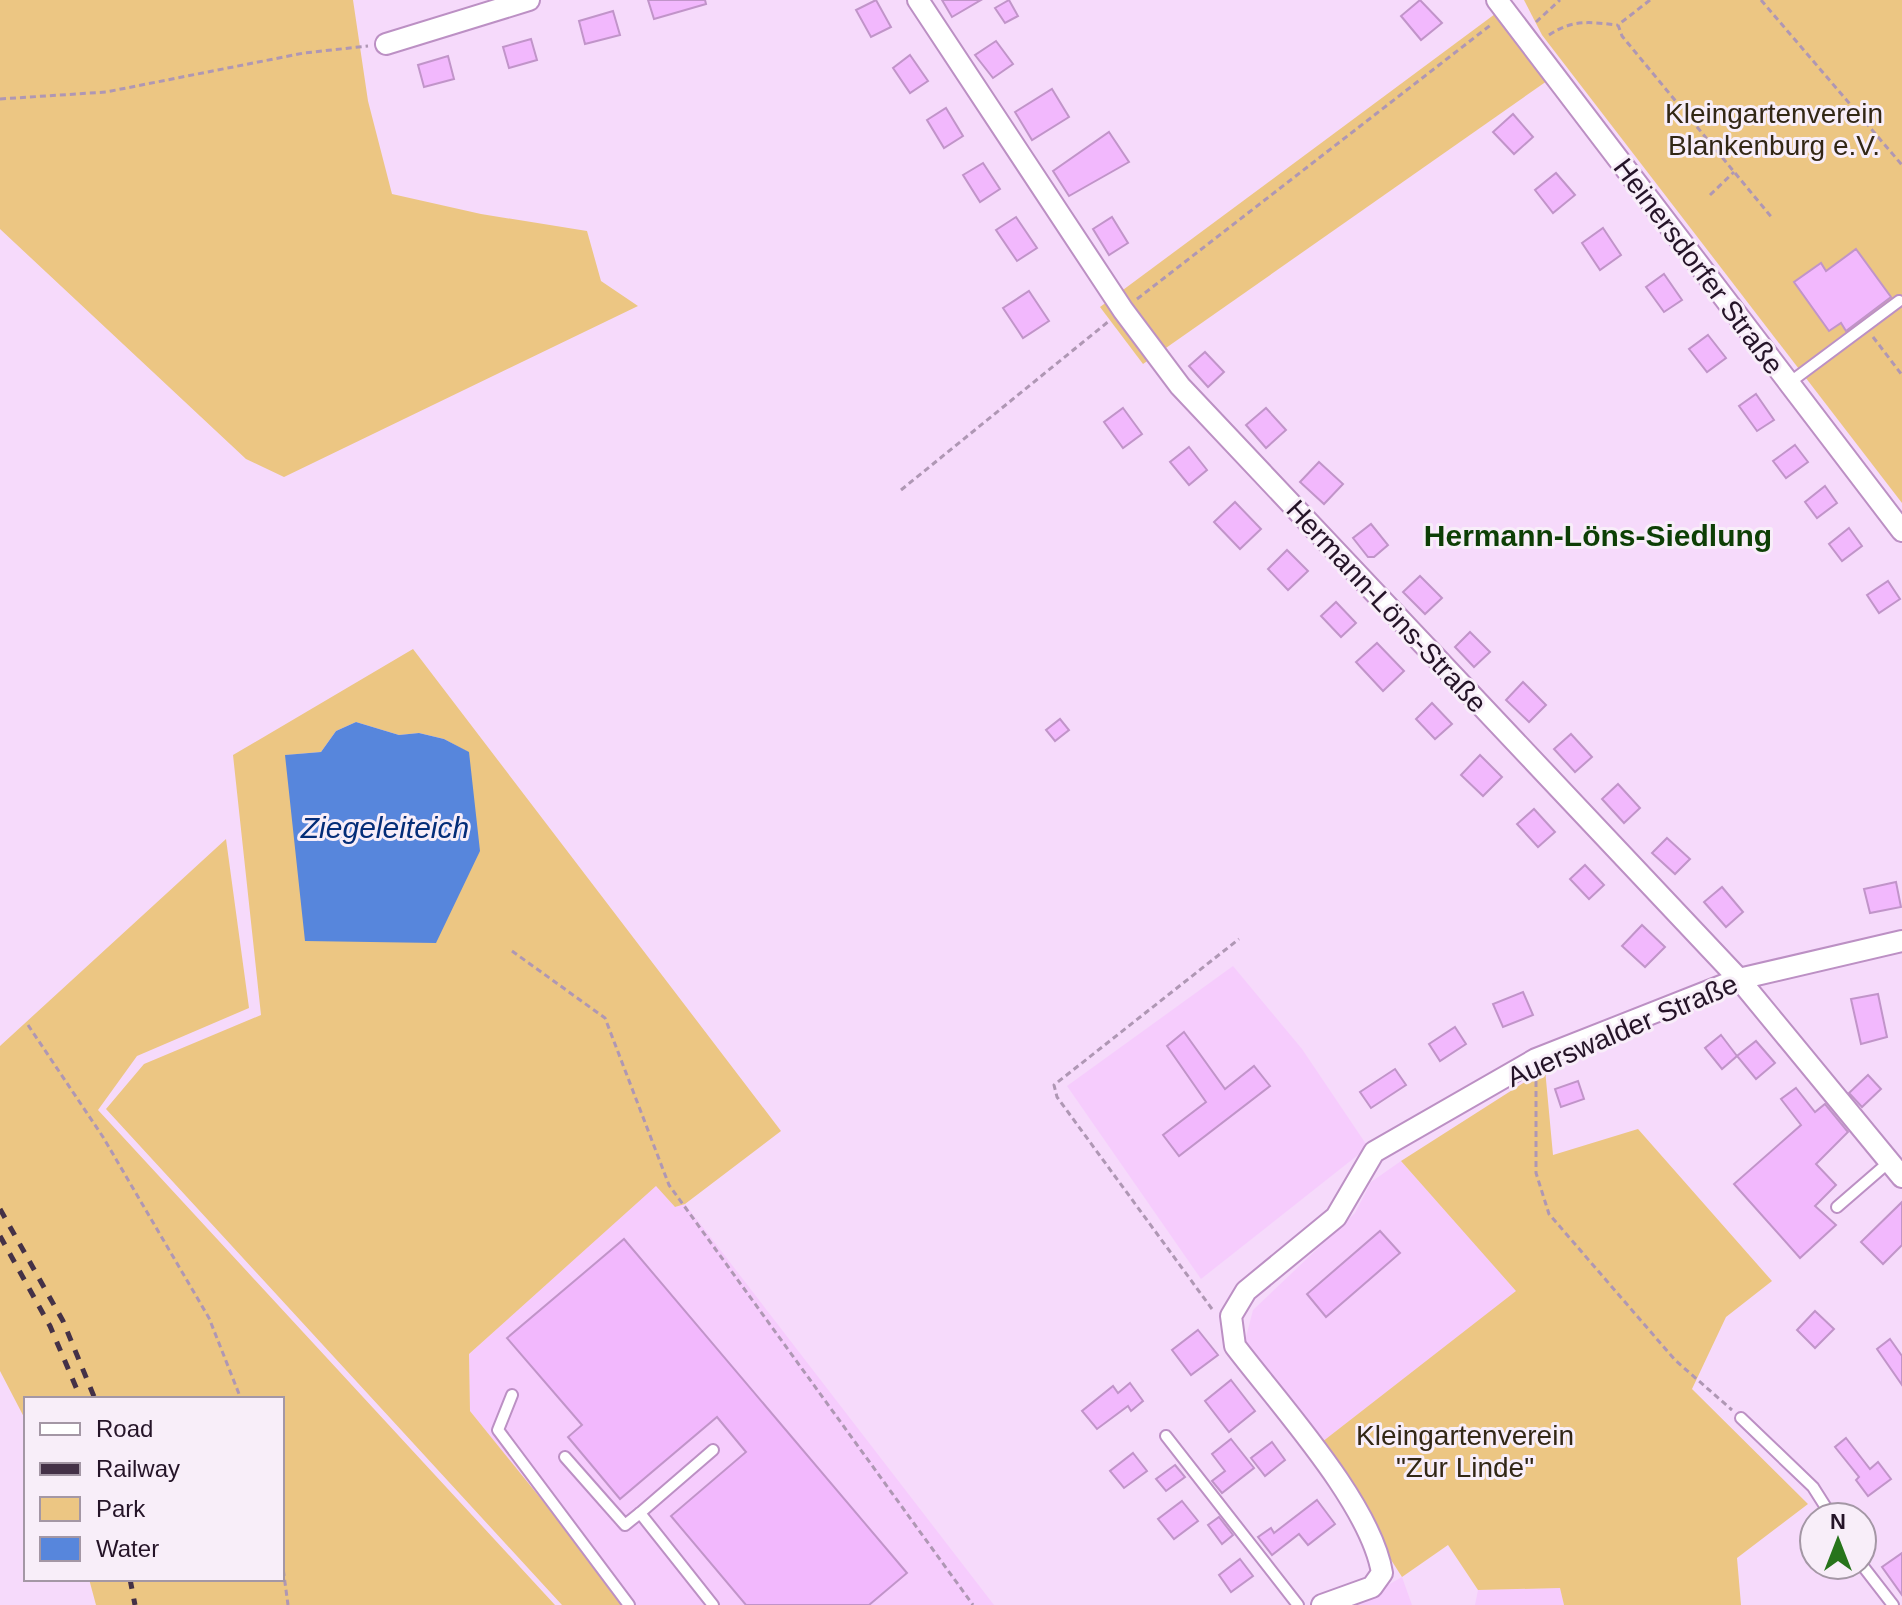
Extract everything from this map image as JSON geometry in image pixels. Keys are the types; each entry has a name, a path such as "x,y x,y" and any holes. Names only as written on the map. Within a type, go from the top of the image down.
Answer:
{"street":[{"path":"386,44 529,0"},
{"name":"Hermann-Löns-Straße","path":"918,0 1180,386 1739,979 1896,1170"},
{"name":"Heinersdorfer Straße","path":"1502,6 1902,531"},
{"name":"Auerswalder Straße","path":"1231,1316 1246,1291 1336,1217 1374,1152 1536,1059 1739,979 1902,941"},
{"path":"1231,1316 1235,1346 1363,1516 1378,1549 1382,1573 1372,1587 1322,1605"}],"lane":[{"path":"1787,384 1899,301"},
{"path":"1837,1207 1896,1170"},
{"path":"512,1395 498,1430 629,1605"},
{"path":"1741,1418 1813,1487 1822,1501"},
{"path":"1166,1436 1298,1605"},
{"path":"565,1457 625,1525 713,1450"},
{"path":"640,1513 713,1605"},
{"path":"1874,1581 1893,1605"}],"path":[{"path":"1528,40 1560,0"},
{"path":"1528,40 1567,23 1585,21 1618,25 1650,0"},
{"path":"1761,0 1902,165"},
{"path":"901,490 1502,6"},
{"path":"1618,25 1622,36 1773,219"},
{"path":"0,99 106,92 304,53 386,44"},
{"path":"1710,195 1734,172"},
{"path":"1866,326 1902,375"},
{"path":"1231,1316 1211,1309 1057,1097 1054,1085 1239,939"},
{"path":"512,951 605,1018 669,1185 973,1605"},
{"path":"28,1025 103,1137 201,1305 229,1363 240,1397"},
{"path":"1536,1059 1536,1173 1549,1214 1675,1360 1741,1418"},
{"path":"284,1575 288,1605"}],"shaded area":[{"path":"1233,966 1302,1049 1368,1147 1201,1279 1067,1086"},
{"path":"1401,1161 1517,1291 1313,1449 1245,1341 1253,1310 1355,1213 1371,1182"},
{"path":"656,1185 675,1207 685,1204 994,1605 627,1605 470,1411 469,1354"},
{"path":"1402,1577 1412,1605 1353,1605"},
{"path":"1560,1588 1564,1605 1475,1605 1478,1590"}],"green space":[{"path":"0,0 353,0 368,101 392,194 481,214 587,231 601,281 638,306 284,477 246,459 0,229"},
{"name":"Kleingartenverein Blankenburg e.V.","path":"1524,0 1902,0 1902,503 1542,35"},
{"path":"1495,14 1547,81 1143,364 1100,307"},
{"path":"413,649 781,1131 685,1204 675,1207 656,1186 469,1354 470,1411 627,1605 562,1605 106,1109 144,1064 261,1015 233,755","holes":["356,722 399,735 419,733 444,739 468,752 286,755 321,752 336,731"]},
{"path":"226,839 249,1008 137,1056 98,1110 555,1605 96,1605 90,1581 284,1581 284,1397 24,1397 24,1417 0,1371 0,1046"},
{"name":"Kleingartenverein \"Zur Linde\"","path":"1545,1069 1553,1155 1638,1129 1772,1281 1726,1317 1692,1389 1805,1501 1798,1501 1798,1512 1737,1558 1741,1605 1564,1605 1560,1588 1478,1590 1448,1545 1402,1577 1363,1516 1313,1449 1516,1291 1401,1161"}],"water":[{"name":"Ziegeleiteich","path":"356,722 399,735 419,733 444,739 469,752 480,851 436,943 305,941 285,755 321,752 336,731"}],"building":[{"path":"648,0 705,0 706,4 654,19"},
{"path":"876,0 891,27 871,37 856,10"},
{"path":"942,0 981,0 952,17"},
{"path":"1009,0 1018,16 1005,23 995,8"},
{"path":"1420,0 1442,23 1421,40 1401,16"},
{"path":"613,11 620,35 585,44 579,21"},
{"path":"531,39 537,60 509,68 503,47"},
{"path":"996,41 1013,64 993,78 975,55"},
{"path":"910,55 928,81 910,93 893,68"},
{"path":"448,56 454,79 424,87 418,65"},
{"path":"1052,89 1069,117 1032,140 1015,112"},
{"path":"946,108 963,136 944,148 927,120"},
{"path":"1513,114 1533,137 1514,154 1493,132"},
{"path":"1109,132 1129,162 1069,196 1053,171"},
{"path":"983,163 1000,189 980,202 963,175"},
{"path":"1556,173 1575,195 1553,213 1535,190"},
{"path":"1016,217 1037,248 1017,261 996,230"},
{"path":"1112,217 1128,243 1109,255 1093,229"},
{"path":"1603,228 1621,255 1600,270 1582,243"},
{"path":"1856,249 1891,297 1846,331 1841,323 1829,331 1794,282 1821,263 1826,271"},
{"path":"1664,274 1682,300 1664,312 1646,287"},
{"path":"1029,291 1049,321 1023,338 1003,308"},
{"path":"1708,335 1726,358 1707,372 1689,349"},
{"path":"1205,352 1224,372 1208,387 1189,366"},
{"path":"1756,394 1774,420 1757,431 1739,406"},
{"path":"1123,408 1142,434 1123,448 1104,422"},
{"path":"1266,408 1286,430 1266,448 1246,425"},
{"path":"1795,445 1808,462 1786,478 1773,461"},
{"path":"1189,447 1207,470 1189,485 1170,462"},
{"path":"1319,462 1343,484 1324,504 1300,482"},
{"path":"1825,486 1837,503 1817,518 1805,502"},
{"path":"1235,502 1261,529 1240,549 1214,522"},
{"path":"1371,524 1388,545 1374,557 1368,557 1353,538"},
{"path":"1849,528 1862,546 1842,561 1829,544"},
{"path":"1287,550 1308,571 1288,590 1268,569"},
{"path":"1420,576 1442,598 1425,614 1403,592"},
{"path":"1888,581 1900,599 1879,613 1867,595"},
{"path":"1336,602 1356,623 1341,637 1321,616"},
{"path":"1470,632 1490,652 1474,667 1455,647"},
{"path":"1377,643 1404,671 1383,691 1356,662"},
{"path":"1523,682 1546,705 1529,722 1506,700"},
{"path":"1432,703 1452,724 1435,739 1416,719"},
{"path":"1060,719 1069,730 1055,741 1046,730"},
{"path":"1571,734 1592,757 1575,772 1554,749"},
{"path":"1480,755 1502,777 1483,796 1461,775"},
{"path":"1618,784 1640,808 1624,823 1602,799"},
{"path":"1534,809 1555,832 1538,847 1517,824"},
{"path":"1667,838 1690,859 1675,874 1652,853"},
{"path":"1585,865 1604,885 1589,899 1570,879"},
{"path":"1896,882 1901,907 1870,913 1864,889"},
{"path":"1722,887 1743,912 1726,927 1704,902"},
{"path":"1642,925 1665,947 1645,967 1622,946"},
{"path":"1523,992 1533,1015 1503,1027 1493,1004"},
{"path":"1878,994 1887,1037 1861,1044 1851,999"},
{"path":"1455,1027 1466,1044 1440,1061 1429,1044"},
{"path":"1184,1032 1225,1089 1254,1066 1270,1086 1179,1156 1163,1135 1206,1102 1167,1046"},
{"path":"1721,1035 1737,1056 1722,1069 1705,1048"},
{"path":"1756,1041 1775,1063 1756,1079 1737,1056"},
{"path":"1395,1069 1406,1085 1371,1108 1360,1092"},
{"path":"1868,1075 1881,1089 1862,1107 1849,1093"},
{"path":"1578,1081 1584,1099 1561,1107 1555,1089"},
{"path":"1796,1088 1815,1112 1825,1104 1848,1132 1816,1164 1836,1185 1815,1206 1836,1225 1800,1258 1734,1184 1801,1125 1781,1099"},
{"path":"1902,1202 1902,1245 1883,1264 1861,1242"},
{"path":"1380,1231 1400,1253 1326,1317 1307,1294"},
{"path":"624,1239 907,1573 869,1605 746,1605 671,1516 746,1452 717,1417 620,1499 568,1437 582,1425 507,1338"},
{"path":"1815,1311 1834,1329 1815,1348 1797,1330"},
{"path":"1198,1330 1218,1355 1191,1375 1172,1350"},
{"path":"1890,1339 1902,1356 1902,1385 1877,1349"},
{"path":"1231,1380 1255,1411 1229,1432 1205,1401"},
{"path":"1130,1383 1143,1401 1131,1411 1128,1406 1097,1429 1082,1411 1113,1386 1118,1393"},
{"path":"1846,1438 1870,1469 1878,1462 1891,1479 1868,1496 1856,1480 1859,1477 1835,1447"},
{"path":"1231,1439 1254,1468 1222,1493 1212,1481 1225,1471 1212,1454"},
{"path":"1272,1442 1285,1460 1265,1476 1251,1458"},
{"path":"1133,1453 1147,1471 1124,1488 1110,1471"},
{"path":"1175,1465 1185,1477 1166,1491 1156,1479"},
{"path":"1317,1500 1335,1524 1308,1545 1299,1534 1272,1555 1258,1537 1271,1528 1274,1533"},
{"path":"1182,1501 1198,1521 1174,1539 1158,1519"},
{"path":"1219,1517 1233,1535 1222,1544 1208,1525"},
{"path":"1902,1553 1902,1595 1882,1567"},
{"path":"1240,1559 1253,1576 1231,1592 1219,1575"}],"railway":[{"path":"0,1209 63,1321 94,1397"},
{"path":"0,1236 50,1326 80,1397"},
{"path":"130,1581 135,1605"}],"district":[{"name":"Hermann-Löns-Siedlung","path":"1598,536"}]}
